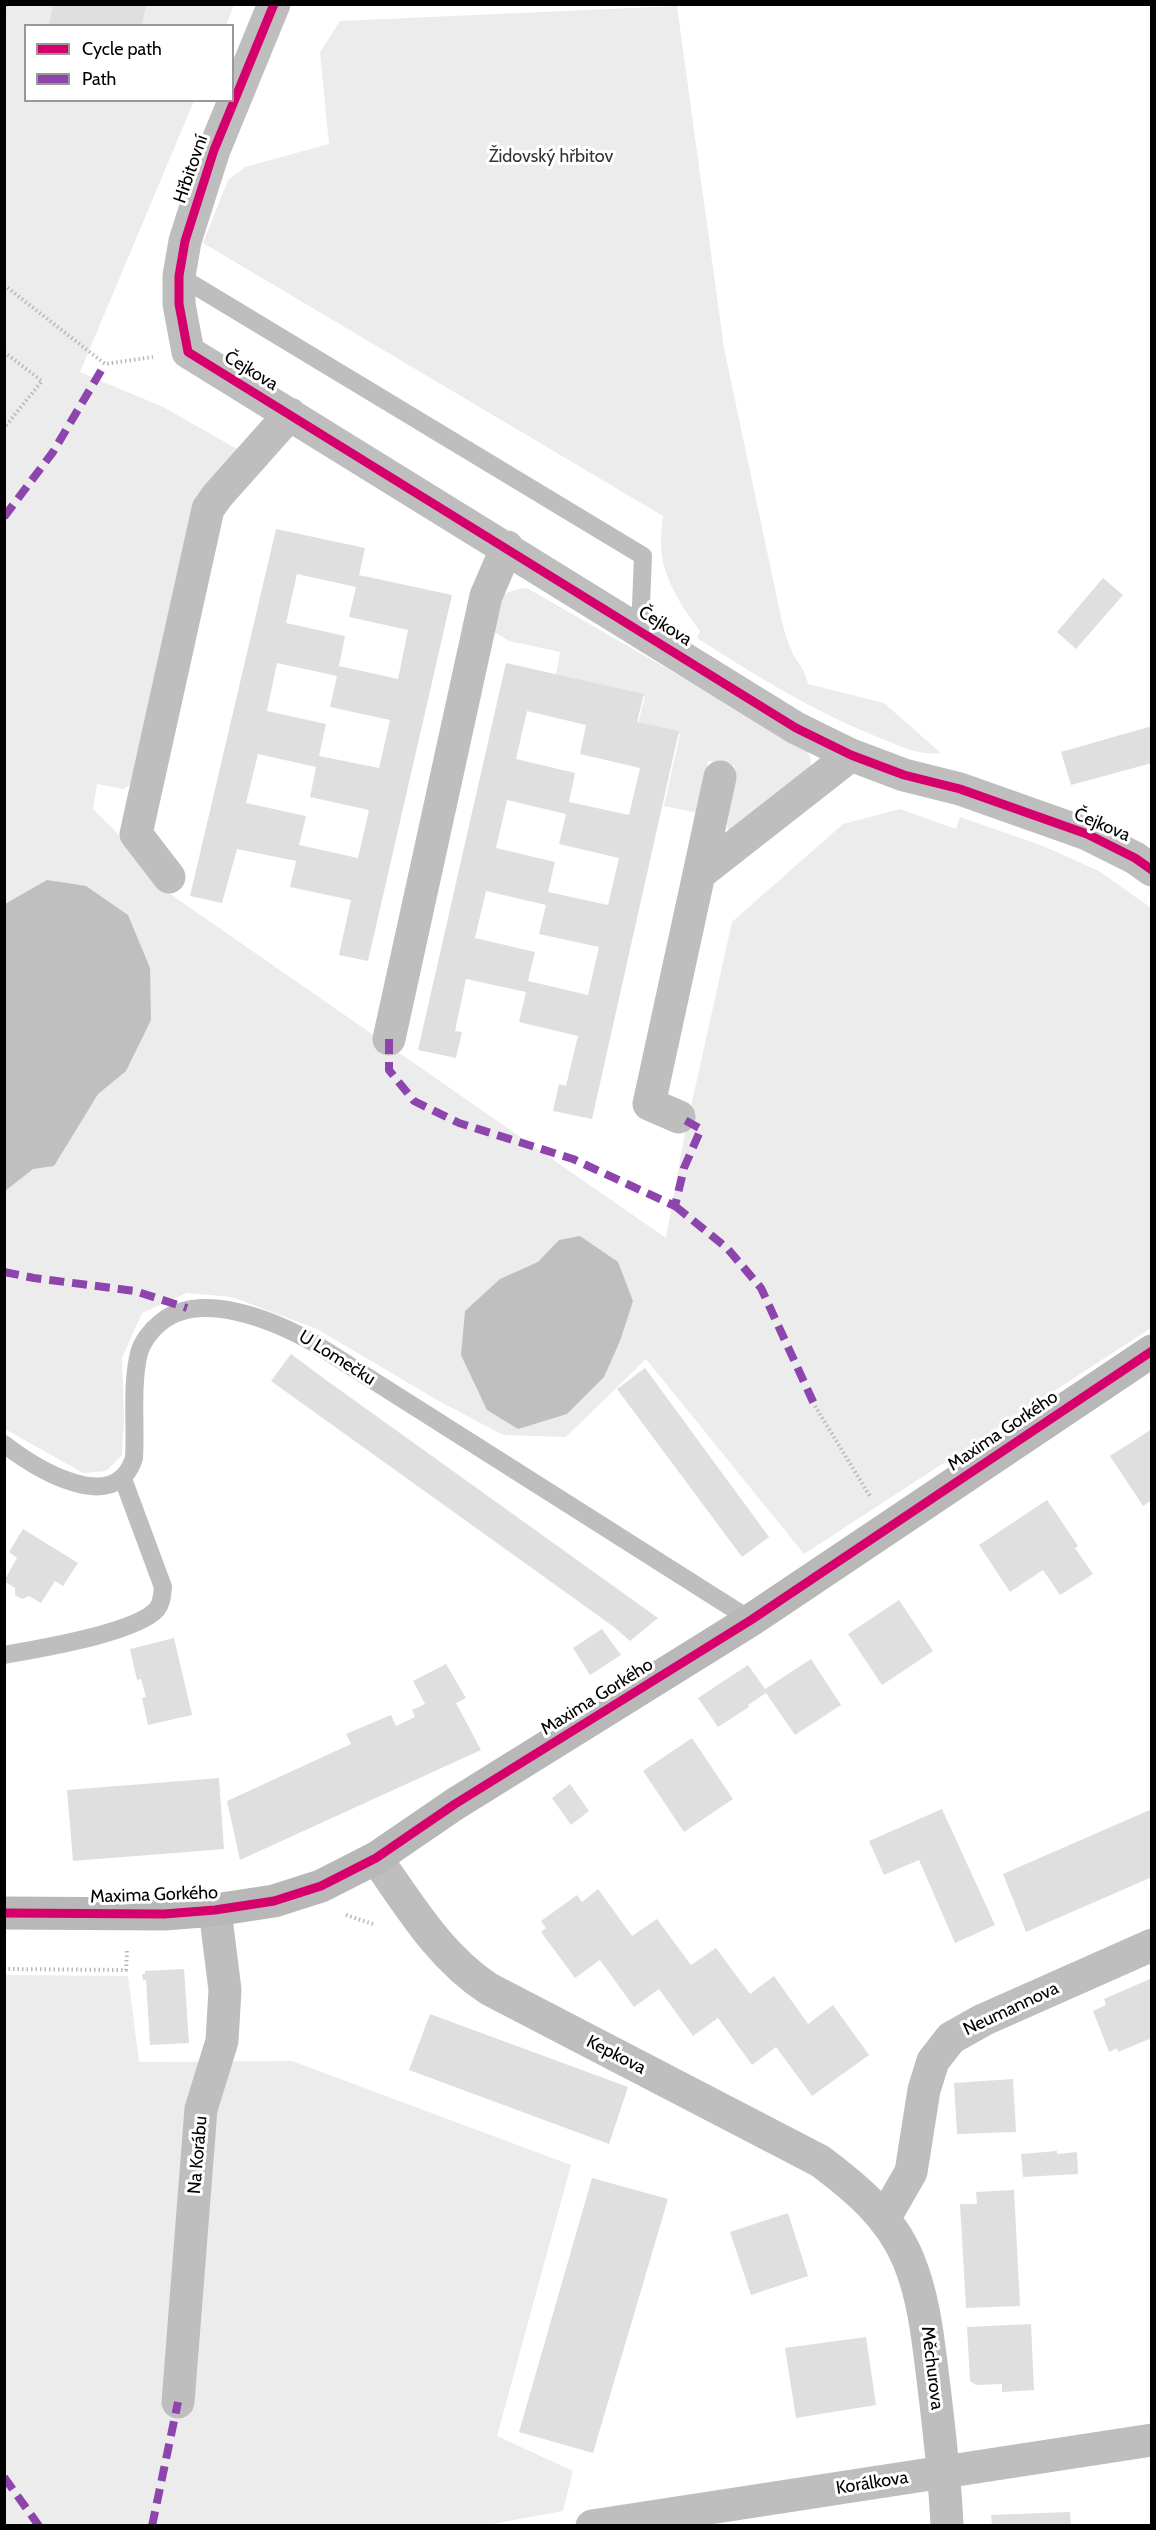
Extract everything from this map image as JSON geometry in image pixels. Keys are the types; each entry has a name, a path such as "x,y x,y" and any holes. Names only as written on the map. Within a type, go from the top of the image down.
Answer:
{"street":[{"name":"Hřbitovní","path":"234,102 274,4"},
{"name":"Hřbitovní","path":"188,352 179,304 179,276 185,241 210,160 234,102"},
{"name":"Čejkova","path":"188,352 507,547 796,728 851,755 904,775 960,789 1087,834 1135,858 1152,870"},
{"path":"169,877 136,834 208,509 291,414"},
{"path":"389,1039 486,596 507,547"},
{"path":"699,874 851,755"},
{"path":"679,1117 649,1104 720,777"},
{"name":"Maxima Gorkého","path":"4,1913 164,1914 215,1910 274,1901 321,1886 376,1858 455,1804 751,1620 1152,1351"},
{"name":"Kepkova","path":"376,1858 430,1936 452,1961 470,1976 489,1989 820,2161 858,2190 884,2219"},
{"name":"Na Korábu","path":"178,2402 201,2109 222,2041 225,1990 215,1910"},
{"name":"Neumannova","path":"884,2219 911,2172 924,2090 933,2061 951,2038 983,2020 1152,1946"},
{"name":"Měchurova","path":"884,2219 908,2258 925,2315 945,2472 947,2526"},
{"name":"Korálkova","path":"592,2526 1152,2440"}],"lane":[{"path":"179,276 643,556 640,630"},
{"name":"U Lomečku","path":"123,1479 131,1469 135,1458 136,1377 140,1351 152,1330 168,1316 187,1308 221,1310 267,1319 314,1343 751,1620"},
{"path":"4,1444 22,1458 54,1475 85,1485 105,1487 123,1479 163,1587 161,1601 156,1610 147,1617 98,1635 4,1655"}],"path":[{"path":"4,11 6,4"},
{"path":"4,285 105,364 188,352"},
{"path":"4,352 42,381 4,428"},
{"path":"815,1406 889,1528"}],"green space":[{"path":"5,5 234,5 226,24 24,24 24,102 194,102 80,372 163,407 239,450 134,782 123,789 97,784 93,809 120,836 163,889 666,1238 684,1138 732,922 843,824 900,809 956,829 960,817 1043,846 1099,871 1151,908 1151,1328 804,1554 646,1359 566,1437 503,1435 437,1400 317,1329 232,1297 187,1293 142,1313 122,1358 124,1420 122,1455 106,1471 83,1473 5,1429"},
{"name":"Židovský hřbitov","path":"677,6 724,348 788,642 808,684 884,703 941,753 932,754 908,749 851,726 784,692 697,638 700,631 674,591 665,568 661,545 663,516 203,243 228,180 245,167 329,144 320,52 340,21"},
{"path":"527,588 805,748 811,760 808,772 729,833 727,826 735,766 708,761 698,813 664,806 680,734 638,724 645,696 556,675 560,652 509,641 488,628 497,605 504,595 517,589"},
{"path":"5,1975 128,1976 139,2062 292,2061 571,2165 497,2436 573,2471 563,2511 481,2526 5,2526"}],"shaded area":[{"path":"47,880 86,886 128,915 150,968 151,1020 126,1071 98,1094 54,1166 33,1169 5,1191 5,904"},
{"path":"580,1236 618,1262 633,1301 620,1341 604,1377 567,1414 518,1429 487,1410 461,1355 465,1311 500,1279 538,1262 559,1240"}],"building":[{"path":"53,4 146,4 142,24 49,24"},
{"path":"276,529 365,548 359,575 452,595 368,961 339,955 351,900 290,887 296,861 237,849 222,903 190,896","holes":["297,574 356,587 349,617 408,630 398,679 339,666 345,636 286,623","277,663 337,676 330,707 390,720 379,768 319,756 326,724 267,711","258,754 316,767 310,797 369,810 358,858 299,845 306,816 246,803"]},
{"path":"1103,578 1123,595 1076,649 1057,632"},
{"path":"506,663 644,694 637,722 679,731 592,1119 553,1111 559,1084 566,1086 578,1036 519,1022 526,992 466,979 455,1031 462,1032 456,1058 418,1050","holes":["527,711 586,725 580,754 640,768 629,815 569,802 575,773 516,759","507,800 566,814 559,844 619,858 608,905 548,892 555,862 496,848","486,891 546,905 539,934 599,947 588,995 528,981 535,952 475,938"]},
{"path":"1152,726 1152,763 1071,785 1061,752"},
{"path":"291,1354 658,1618 630,1641 614,1627 271,1381"},
{"path":"645,1368 769,1537 742,1557 617,1389"},
{"path":"1152,1429 1152,1500 1143,1506 1110,1456"},
{"path":"1047,1500 1078,1546 1075,1548 1093,1574 1060,1595 1043,1570 1010,1592 979,1545"},
{"path":"23,1529 78,1563 63,1586 55,1581 41,1603 29,1596 22,1599 15,1595 15,1588 4,1581 17,1558 9,1552"},
{"path":"899,1600 933,1651 882,1685 848,1634"},
{"path":"602,1629 621,1655 590,1675 573,1648"},
{"path":"174,1638 192,1715 148,1725 142,1698 146,1697 141,1679 137,1680 130,1649"},
{"path":"811,1659 841,1705 795,1735 766,1693 718,1727 698,1698 748,1665 765,1689"},
{"path":"446,1664 466,1698 456,1703 481,1750 240,1860 227,1801 351,1744 346,1734 391,1715 396,1726 415,1717 412,1710 425,1704 413,1681"},
{"path":"692,1738 733,1799 684,1832 643,1771"},
{"path":"219,1778 224,1849 73,1861 67,1790"},
{"path":"570,1784 589,1811 571,1825 552,1798"},
{"path":"942,1809 995,1925 955,1943 919,1860 884,1875 869,1841"},
{"path":"1152,1809 1152,1877 1026,1932 1003,1874"},
{"path":"598,1889 632,1936 657,1919 691,1965 716,1948 750,1994 774,1976 808,2024 833,2005 869,2055 812,2096 776,2047 752,2065 718,2018 693,2036 659,1989 634,2007 600,1960 575,1978 541,1932 546,1928 541,1921 577,1895 582,1902"},
{"path":"184,1969 189,2043 150,2045 146,1980 143,1980 142,1974 145,1974 145,1971"},
{"path":"1152,1978 1152,2038 1118,2052 1117,2048 1109,2052 1093,2011 1106,2005 1104,1999"},
{"path":"430,2014 628,2087 609,2144 409,2070"},
{"path":"1013,2079 1016,2132 957,2134 954,2083"},
{"path":"1057,2151 1057,2154 1077,2152 1078,2174 1023,2177 1021,2154"},
{"path":"592,2178 668,2199 593,2453 519,2432"},
{"path":"1014,2190 1020,2306 966,2308 960,2204 977,2204 976,2192"},
{"path":"788,2213 808,2276 751,2295 730,2232"},
{"path":"1031,2324 1034,2390 1002,2392 1002,2384 976,2385 970,2381 967,2327"},
{"path":"866,2337 876,2405 796,2418 785,2348"},
{"path":"1070,2512 1071,2526 992,2526 991,2515"}],"marked path":[{"path":"4,517 53,452 105,364"},
{"path":"389,1039 389,1070 414,1101 459,1123 573,1159 675,1206 684,1168 701,1129 679,1117"},
{"path":"675,1206 727,1248 761,1288 815,1406"},
{"path":"4,1272 135,1291 187,1308"},
{"path":"152,2526 178,2402"},
{"path":"4,2477 39,2526"}],"cycle path":[{"path":"234,101 274,4"},
{"path":"234,102 214,150 185,241 179,276 179,304 188,352 796,728 851,755 904,775 960,789 1087,834 1135,858 1152,870"},
{"path":"4,1913 164,1914 215,1910 274,1901 321,1886 376,1858 455,1804 751,1620 1152,1351"}]}
